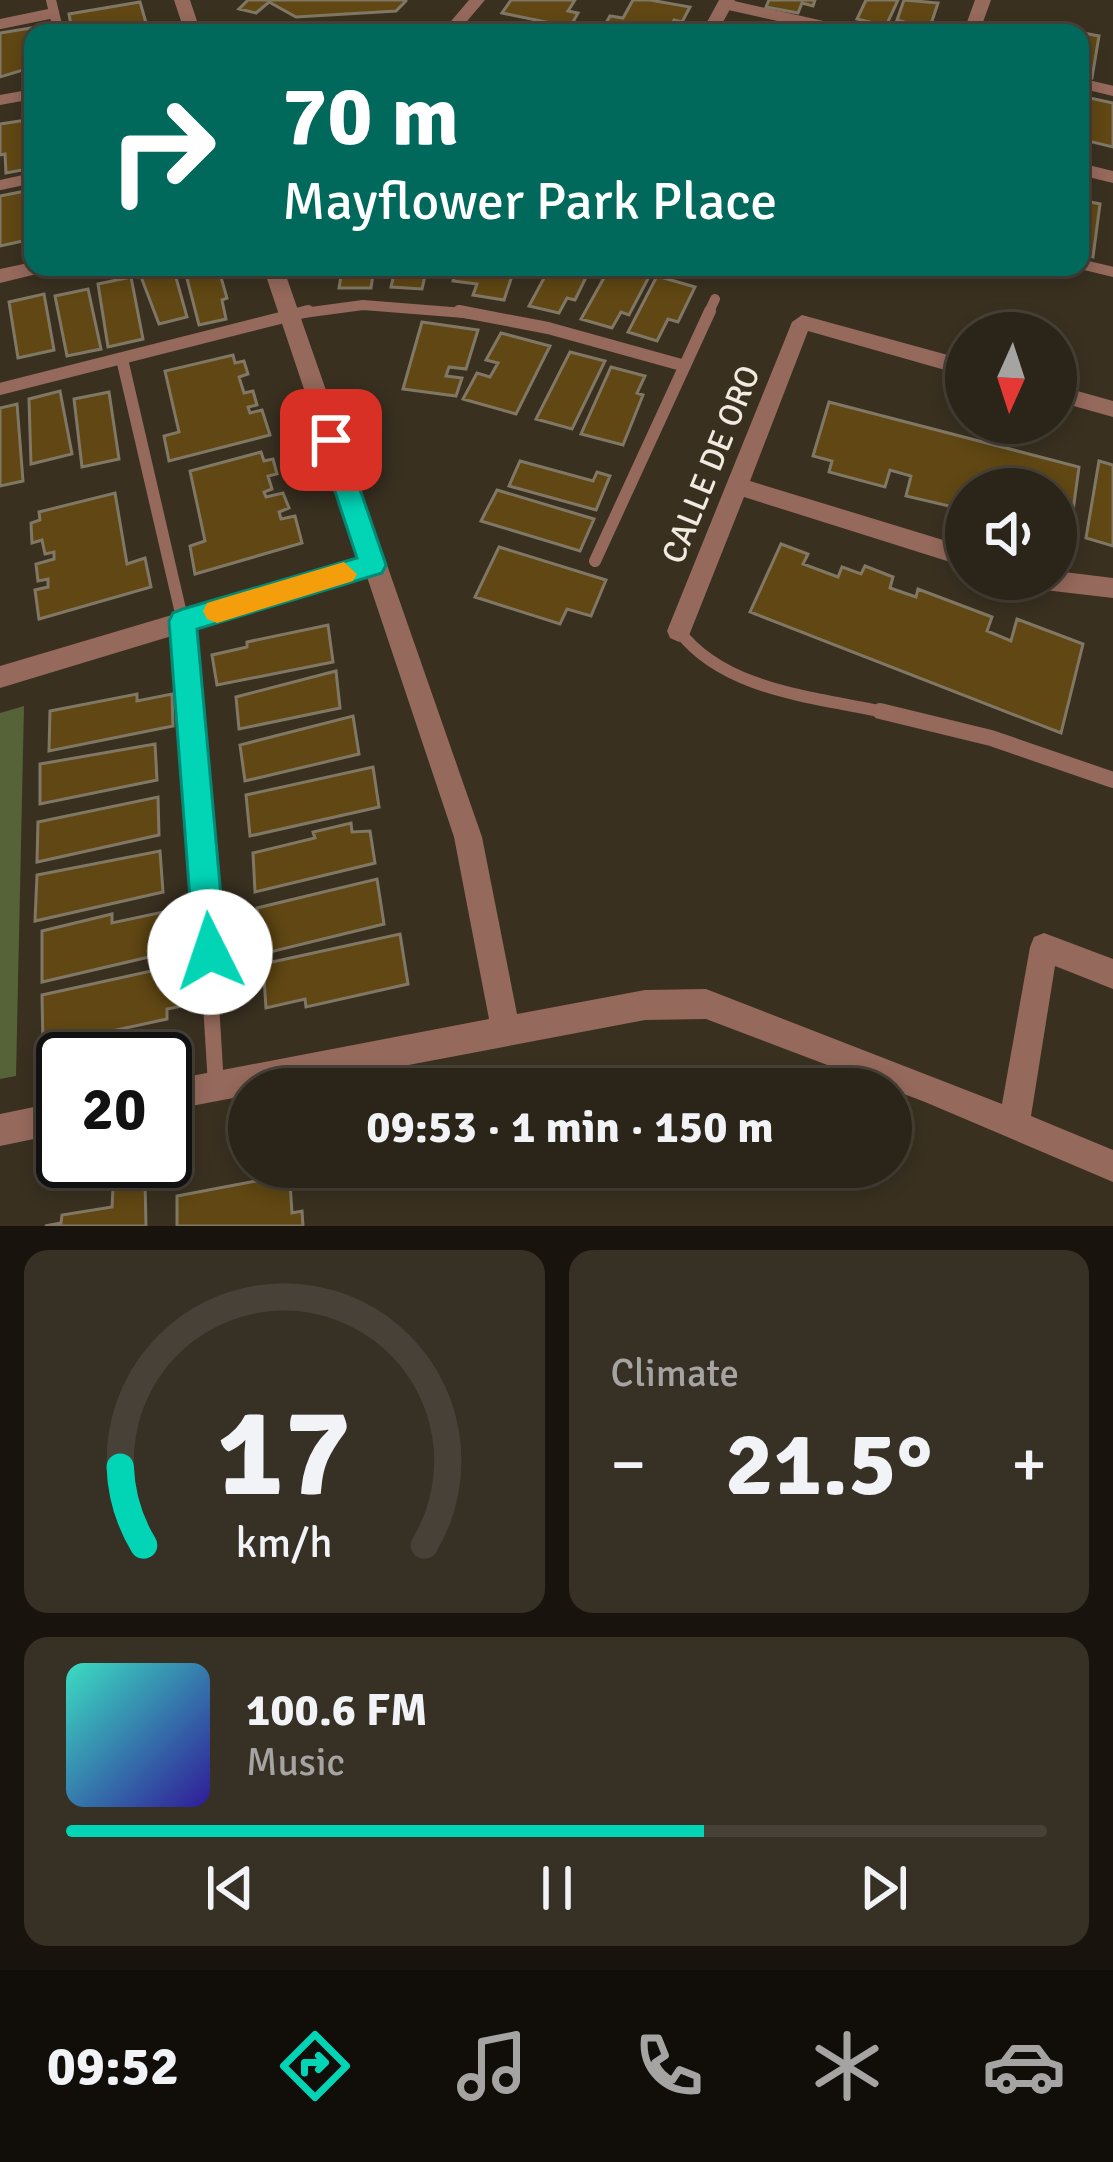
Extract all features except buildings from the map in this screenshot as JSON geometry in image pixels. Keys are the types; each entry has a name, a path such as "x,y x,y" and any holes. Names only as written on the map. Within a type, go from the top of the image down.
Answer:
{"street":[{"path":"457,24 477,0"},
{"path":"276,276 468,837 506,1031"},
{"name":"CALLE DE ORO","path":"680,631 802,322 945,362"},
{"path":"1077,399 1113,409"},
{"path":"735,485 945,550"},
{"path":"0,677 373,565"},
{"path":"1077,584 1113,588"},
{"path":"1014,1124 1044,946 1113,974"},
{"path":"192,1090 645,1005 706,1004 787,1031 1113,1166"},
{"path":"0,1130 36,1123"}],"lane":[{"path":"51,0 57,24"},
{"path":"726,2 817,24"},
{"path":"0,24 54,13"},
{"path":"596,561 715,299"},
{"path":"0,389 348,304 483,313 685,366"},
{"path":"122,359 183,621 190,671 216,1085"},
{"path":"680,631 700,657 730,675 991,738 1113,781"}],"green space":[{"path":"24,706 16,1076 0,1079 0,713"}],"slow traffic":[{"path":"217,611 344,574"}],"route":[{"path":"210,952 189,648 183,621 373,565 331,440"}]}
